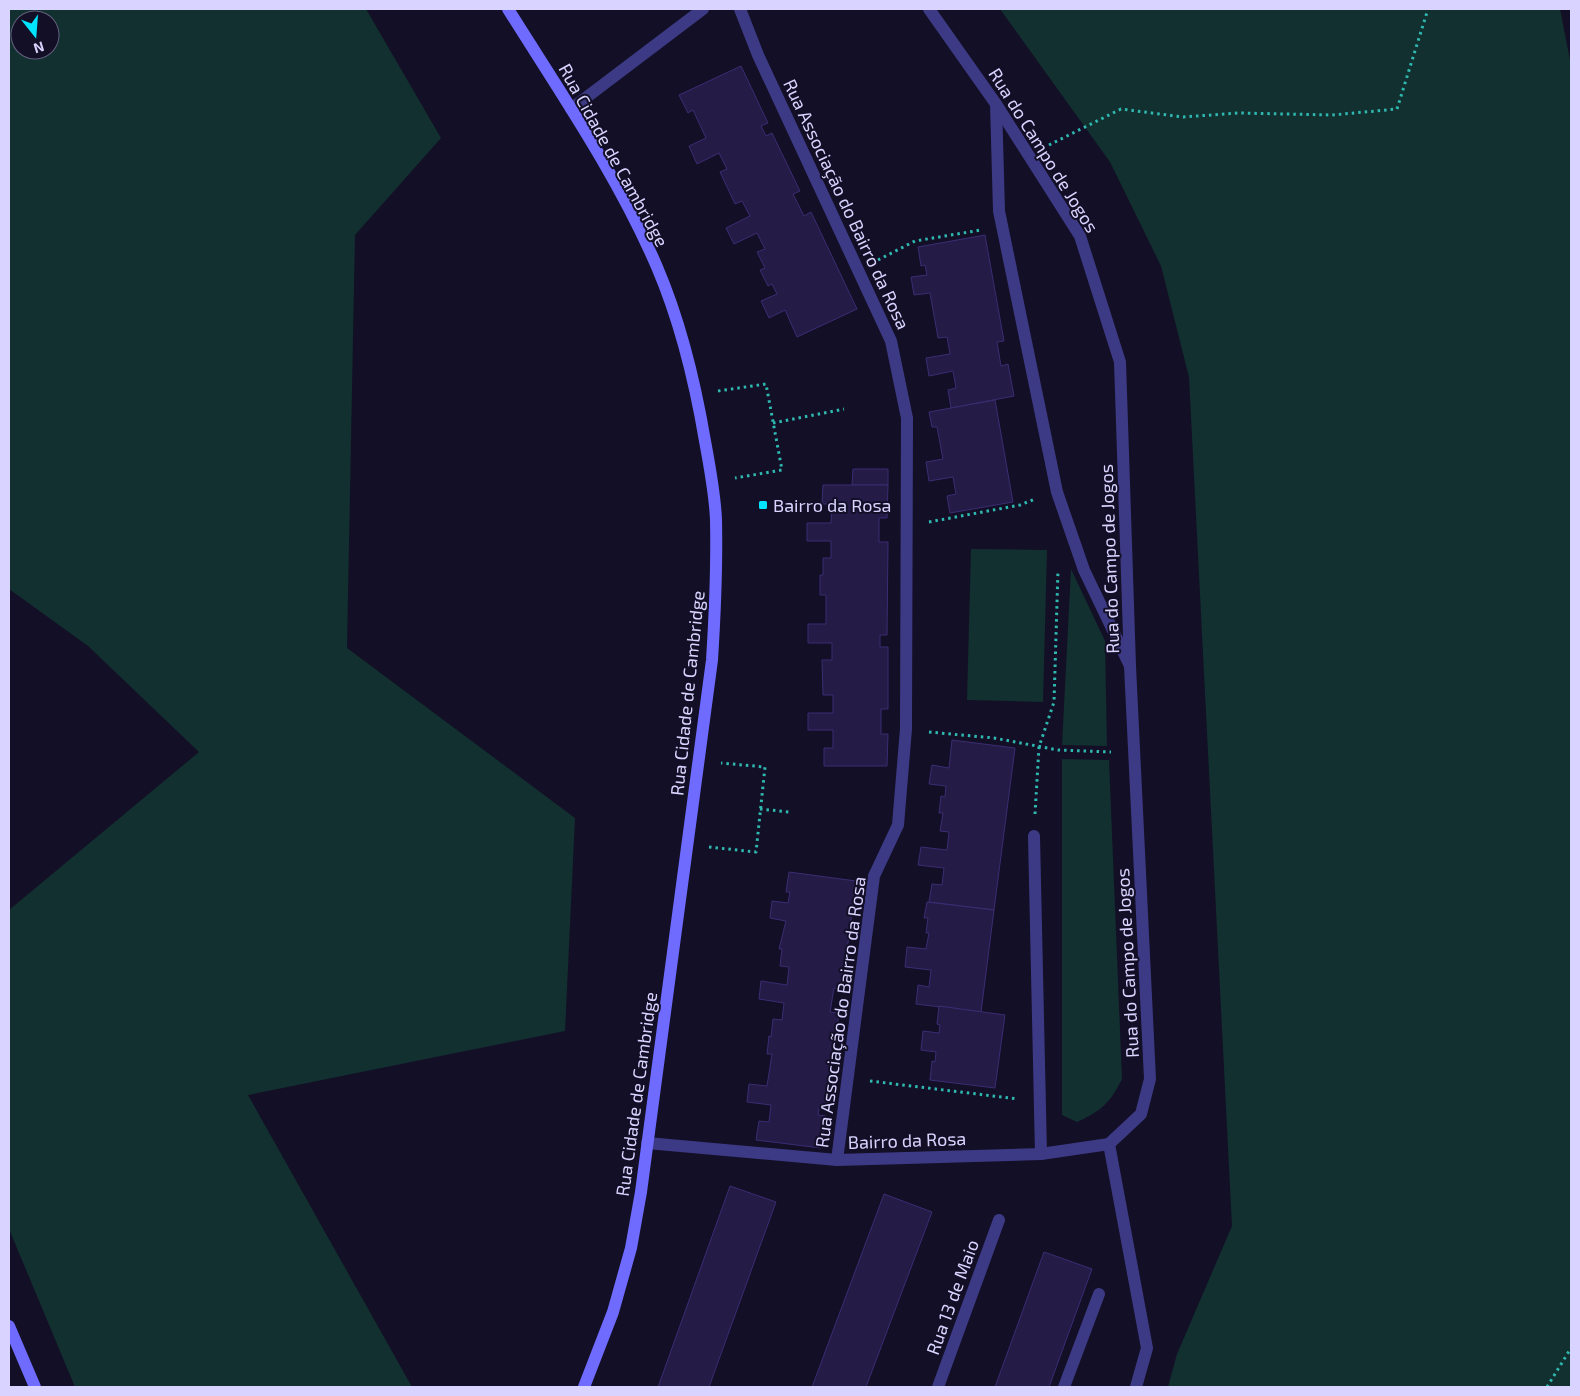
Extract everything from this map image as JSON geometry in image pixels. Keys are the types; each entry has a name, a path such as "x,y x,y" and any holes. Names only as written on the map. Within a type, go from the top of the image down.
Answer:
{"street":[{"name":"Rua Cidade de Cambridge","path":"508,9 571,109 622,198 657,267 681,332 698,395 712,482 717,582 712,660 647,1143 631,1248 613,1312 584,1387"},
{"path":"571,109 703,9"},
{"name":"Rua Associação do Bairro da Rosa","path":"740,9 758,55 891,341 907,418 906,729 898,824 874,876 837,1160"},
{"name":"Rua do Campo de Jogos","path":"929,9 996,104 1080,236 1120,362 1130,666 1150,1079 1141,1114 1109,1144"},
{"path":"996,104 999,211 1057,492 1084,570 1130,666"},
{"path":"1034,836 1041,1154"},
{"name":"Bairro da Rosa","path":"647,1143 837,1160 1041,1154 1109,1144"},
{"path":"1109,1144 1147,1348 1136,1387"},
{"name":"Rua 13 de Maio","path":"938,1387 999,1220"},
{"path":"1064,1387 1098,1294"},
{"path":"9,1326 35,1387"}],"path":[{"path":"1029,155 1121,109 1183,117 1239,113 1332,115 1397,109 1428,9"},
{"path":"859,269 915,241 977,230"},
{"path":"698,395 766,384 782,470 712,482"},
{"path":"773,424 844,409"},
{"path":"955,517 1020,505"},
{"path":"1034,836 1039,747 1054,702 1059,561"},
{"path":"944,733 994,738 1039,747 1107,752"},
{"path":"688,845 756,852 765,767 698,760"},
{"path":"760,809 789,812"},
{"path":"847,1078 995,1096"},
{"path":"1547,1387 1571,1348"}],"green space":[{"path":"9,9 366,9 441,138 355,235 347,648 575,818 565,1031 248,1095 412,1387 75,1387 9,1229 9,910 199,752 88,646 9,589"},
{"path":"1000,9 1560,9 1571,65 1571,1387 1168,1387 1177,1354 1232,1226 1189,377 1161,266 1110,162"},
{"path":"971,549 1047,550 1043,702 967,700"},
{"path":"1071,569 1105,641 1107,746 1062,745"},
{"path":"1062,759 1109,760 1122,1079 1109,1100 1099,1110 1077,1122 1062,1115"}],"building":[{"path":"741,66 768,123 761,126 766,136 772,133 800,191 793,194 804,216 811,212 857,309 797,337 785,310 769,318 761,301 777,294 772,284 768,286 760,270 765,268 757,252 765,249 757,233 734,244 726,228 750,216 742,201 735,204 720,172 727,169 719,153 697,164 689,146 706,138 693,110 688,113 679,95"},
{"path":"985,235 1004,341 997,342 1001,366 1008,364 1014,396 951,408 948,390 956,388 953,371 929,376 926,358 950,354 947,337 938,338 930,293 914,295 911,277 927,275 925,265 921,266 918,247"},
{"path":"995,400 1013,502 950,513 947,496 956,494 953,477 929,481 926,462 943,459 937,427 932,427 929,412"},
{"path":"853,469 888,469 888,485 852,485"},
{"path":"823,485 888,485 887,518 879,518 879,542 888,542 887,635 880,635 880,647 888,647 888,709 881,709 881,734 888,734 887,766 824,766 824,748 833,748 833,730 808,730 808,713 833,713 833,695 823,695 822,660 832,660 832,643 808,643 808,624 826,624 826,595 820,595 820,575 823,575 823,558 831,558 831,541 807,541 807,523 831,523 832,504 822,504"},
{"path":"952,740 1015,748 994,910 929,902 932,884 942,885 944,868 918,865 921,847 947,850 949,832 940,831 943,813 939,813 941,796 945,797 946,786 929,784 932,765 949,768"},
{"path":"789,872 856,881 842,989 834,988 830,1012 839,1013 827,1105 820,1104 818,1115 826,1116 821,1148 756,1140 759,1121 769,1122 771,1105 747,1102 749,1084 767,1086 772,1054 767,1054 769,1036 771,1037 773,1019 782,1020 784,1003 759,999 761,981 787,985 789,967 780,966 782,949 779,949 786,921 770,918 772,901 788,903 790,892 786,892"},
{"path":"927,902 994,910 981,1012 916,1004 918,985 929,987 931,970 905,967 907,947 926,949 929,933 926,933 928,918 924,918"},
{"path":"939,1006 1005,1015 995,1088 930,1080 932,1061 935,1062 936,1052 921,1050 923,1031 939,1033 940,1025 937,1024"},
{"path":"730,1186 776,1202 709,1387 658,1387"},
{"path":"884,1194 932,1212 866,1387 812,1387"},
{"path":"1044,1252 1092,1269 1049,1387 995,1387"}],"place":[{"name":"Bairro da Rosa","path":"763,505"}]}
